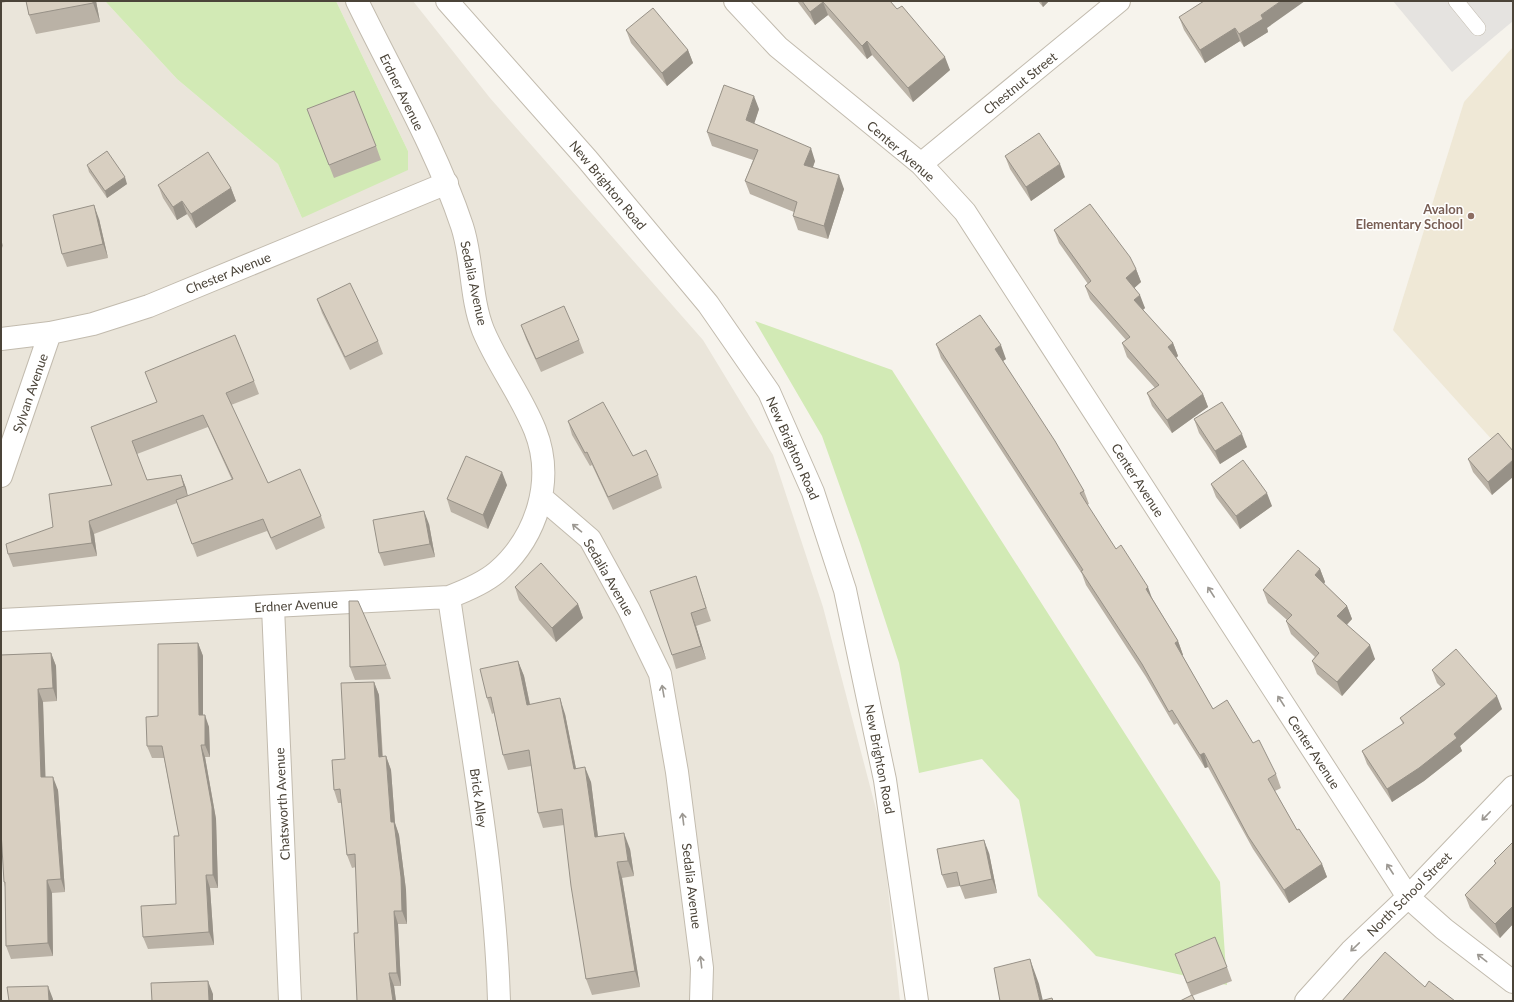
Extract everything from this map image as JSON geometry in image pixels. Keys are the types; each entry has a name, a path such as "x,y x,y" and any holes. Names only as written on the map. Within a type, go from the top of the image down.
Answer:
{"street":[{"name":"Erdner Avenue","path":"357,1 447,183"},
{"name":"New Brighton Road","path":"447,1 587,159 708,304 769,392 813,492 845,590 885,780 917,1001"},
{"name":"Center Avenue","path":"735,1 778,48 921,164 965,212 1408,897 1444,929 1513,982"},
{"name":"Chestnut Street","path":"921,164 1120,1"},
{"name":"Chester Avenue","path":"1,339 50,333 93,324 149,306 447,183"},
{"name":"Sedalia Avenue","path":"447,183 463,229 475,298 483,329 535,430 542,460 543,474 541,497 590,539 629,610 660,674 677,772 702,968 701,1001"},
{"name":"Sylvan Avenue","path":"1,476 50,333"},
{"name":"Erdner Avenue","path":"1,620 449,597 478,584 496,573 512,557 528,533 535,519 541,497"},
{"name":"Brick Alley","path":"449,597 483,818 497,943 499,1001"},
{"name":"Chatsworth Avenue","path":"273,607 290,1001"},
{"name":"North School Street","path":"1306,1001 1351,951 1408,897 1513,787"}],"lane":[{"path":"1456,1 1478,28"}],"shaded area":[{"path":"1,1 105,1 177,79 278,164 302,218 408,151 336,1 413,1 490,98 703,340 773,455 823,607 882,832 900,1001 1,1001"},
{"path":"1393,1 1511,1 1513,3 1513,21 1452,72"},
{"name":"Avalon Elementary School","path":"1513,47 1513,463 1393,330 1464,102"}],"green space":[{"path":"105,1 336,1 408,151 408,170 302,218 278,164 177,79"},
{"path":"755,321 892,370 1220,882 1227,985 1096,956 1038,896 1019,800 982,759 919,773 899,663 860,543 822,436"}],"building":[{"path":"26,1 93,1 93,3 29,15"},
{"path":"802,1 890,1 897,9 902,6 945,57 908,88 867,41 862,46 823,2 810,12"},
{"path":"1204,1 1281,1 1261,15 1263,19 1239,34 1235,28 1200,50 1179,17"},
{"path":"653,8 688,50 662,73 626,30"},
{"path":"724,85 754,96 746,120 811,148 804,165 839,175 824,226 793,216 797,202 745,181 758,150 707,132"},
{"path":"354,91 376,146 329,165 307,109"},
{"path":"1039,133 1060,164 1026,187 1005,156"},
{"path":"107,151 125,177 105,191 87,165"},
{"path":"208,152 231,188 191,214 182,201 173,207 158,185"},
{"path":"1090,204 1130,257 1136,269 1126,278 1140,295 1134,300 1173,343 1168,347 1203,394 1167,420 1147,393 1159,385 1122,343 1130,337 1085,286 1091,281 1054,230"},
{"path":"94,205 103,244 62,254 53,215"},
{"path":"350,283 378,341 345,357 317,299"},
{"path":"564,306 579,340 536,359 521,325"},
{"path":"980,315 1001,345 995,349 1055,441 1084,491 1080,493 1116,549 1121,545 1148,587 1146,589 1178,641 1175,643 1213,709 1227,700 1253,743 1259,740 1276,774 1268,779 1297,830 1299,829 1322,864 1284,890 1248,836 1204,753 1200,755 1172,710 1169,712 1142,664 1081,571 1083,570 936,344"},
{"path":"235,335 254,381 226,393 268,483 300,469 321,516 271,538 263,519 192,544 176,500 233,479 203,415 132,441 147,480 181,475 184,486 89,521 92,543 8,554 6,544 53,527 49,494 112,485 91,427 157,402 145,372"},
{"path":"603,402 633,456 646,450 658,475 608,497 587,452 585,453 568,421"},
{"path":"1222,402 1242,434 1215,451 1194,419"},
{"path":"1498,433 1513,451 1513,460 1488,482 1468,459"},
{"path":"466,456 502,472 483,515 447,499"},
{"path":"1243,460 1267,493 1236,516 1211,484"},
{"path":"424,511 430,544 379,553 373,520"},
{"path":"1298,550 1320,569 1315,575 1347,606 1337,616 1370,645 1337,682 1312,661 1319,653 1286,621 1292,615 1263,590"},
{"path":"541,563 578,604 552,628 515,587"},
{"path":"696,576 706,608 691,613 701,646 672,655 650,591"},
{"path":"349,601 358,601 386,665 350,667"},
{"path":"198,643 199,715 205,715 205,745 201,745 212,807 213,875 206,875 209,932 143,937 141,906 176,904 174,836 179,836 162,746 147,746 146,717 158,716 158,644"},
{"path":"1456,649 1497,696 1454,734 1457,738 1419,768 1387,789 1362,751 1404,723 1400,718 1445,684 1432,670"},
{"path":"51,653 53,688 38,689 41,777 53,777 61,879 47,880 48,943 6,946 5,882 1,831 1,655"},
{"path":"518,661 527,705 560,698 574,769 585,767 595,837 624,833 628,861 617,862 635,971 586,979 571,886 562,809 538,813 529,750 503,755 491,697 487,698 480,669"},
{"path":"374,682 379,757 386,756 391,822 394,822 401,877 402,911 394,911 397,973 389,973 393,1001 357,1001 354,933 358,933 355,854 347,855 340,789 334,790 332,760 345,759 341,683"},
{"path":"984,840 992,879 960,886 957,872 942,875 937,849"},
{"path":"1513,842 1513,906 1495,924 1465,895 1496,863 1494,861"},
{"path":"1215,937 1227,967 1187,983 1175,954"},
{"path":"1385,952 1425,987 1429,981 1455,1001 1342,1001"},
{"path":"1030,959 1040,1001 1000,1001 994,968"},
{"path":"208,981 209,1001 152,1001 151,983"},
{"path":"48,986 49,1001 9,1001 7,987"},
{"path":"1192,995 1195,1001 1180,1001"},
{"path":"1052,998 1053,1001 1040,1001"}],"place":[{"name":"Avalon Elementary School","path":"1471,216"}]}
